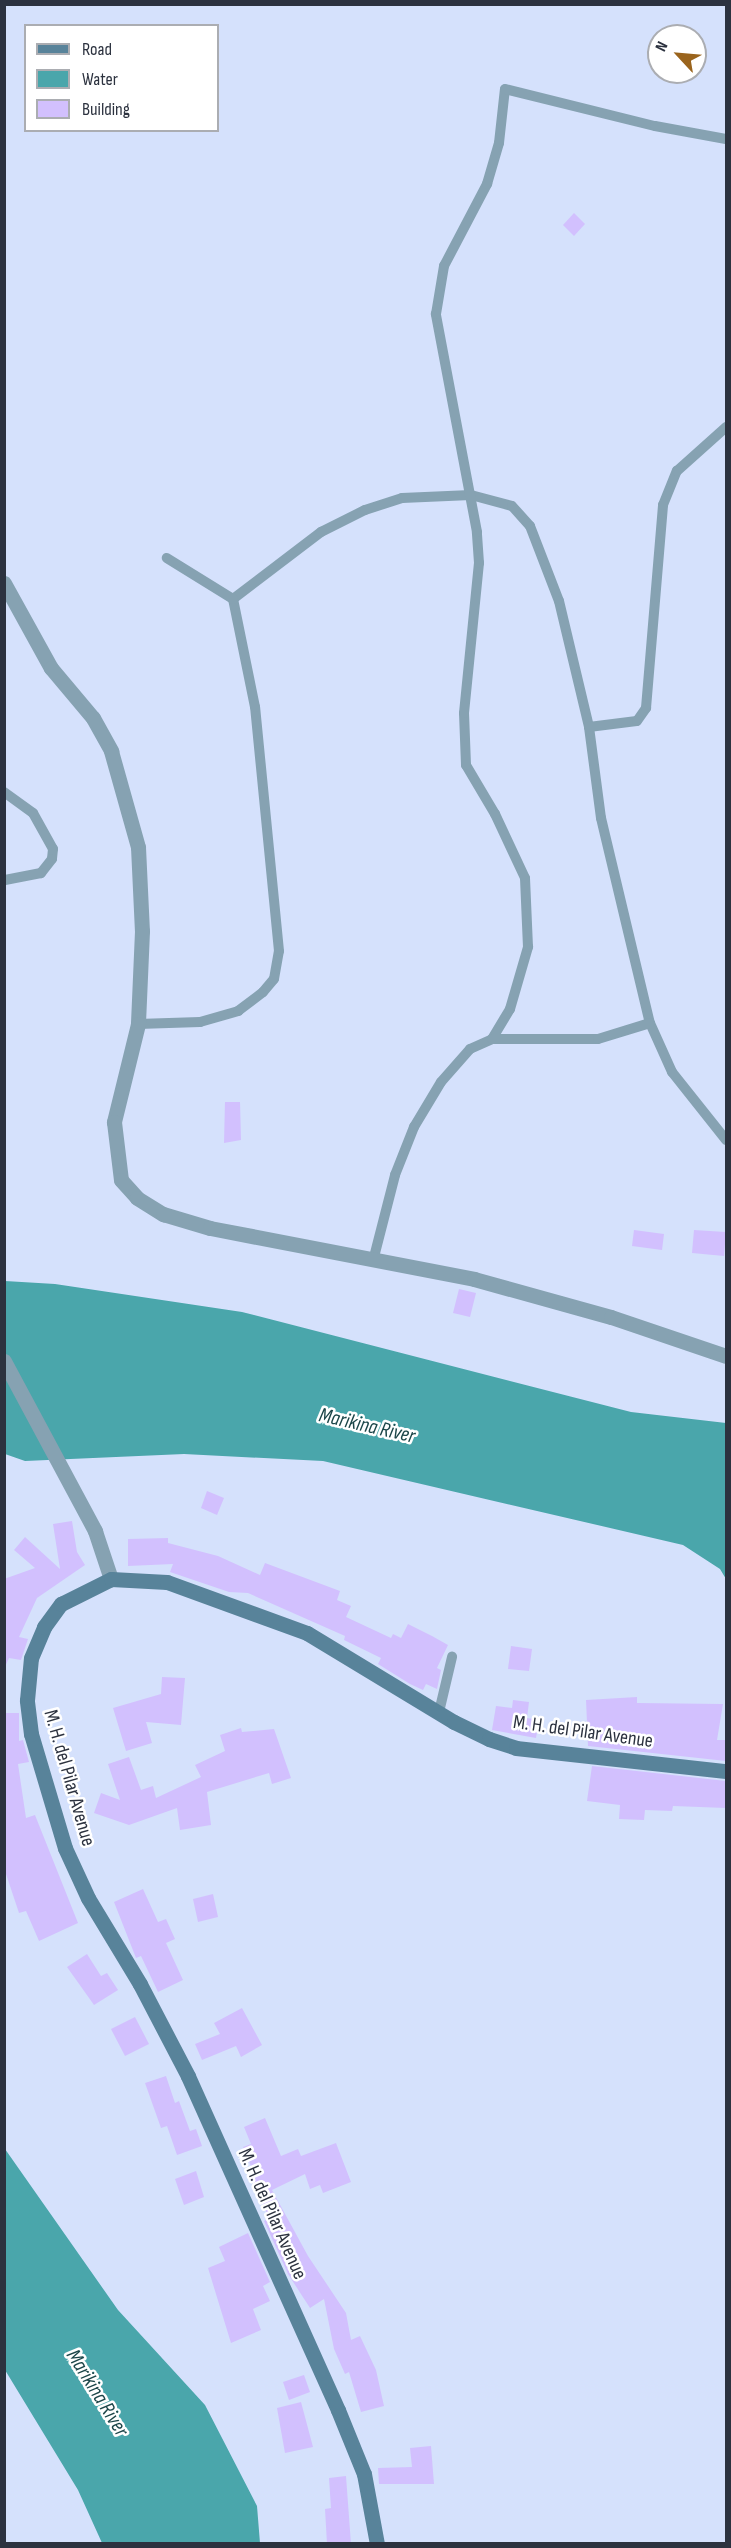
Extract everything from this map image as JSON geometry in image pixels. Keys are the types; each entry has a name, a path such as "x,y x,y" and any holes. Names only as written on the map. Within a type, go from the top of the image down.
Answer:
{"street":[{"path":"4,583 51,668 93,718 111,751 126,795 138,847 141,890 138,1024 114,1122 121,1180 137,1198 163,1214 210,1228 374,1257 522,1292 726,1356"},
{"path":"4,1361 87,1514 111,1579"},
{"name":"M. H. del Pilar Avenue","path":"377,2544 364,2474 339,2410 188,2076 140,1983 88,1898 65,1848 31,1734 27,1700 31,1658 44,1627 61,1604 111,1579 168,1582 307,1633 439,1712 489,1739 516,1748 726,1771"}],"lane":[{"path":"492,1039 510,1009 528,946 525,878 495,814 466,765 464,712 480,563 471,495 436,314 444,266 488,184 499,143 505,89 655,126 726,139"},
{"path":"589,727 637,721 646,708 663,505 677,471 726,427"},
{"path":"233,599 321,532 365,510 402,498 471,495 512,506 530,526 559,601 589,727 601,818 651,1023 672,1072 726,1140"},
{"path":"138,1024 217,1019 238,1011 263,992 274,979 279,951 264,774 233,599 167,558"},
{"path":"4,792 33,813 53,849 52,859 41,873 4,880"},
{"path":"374,1257 395,1175 414,1127 441,1082 470,1049 492,1039 598,1039 651,1023"},
{"path":"439,1712 452,1657"}],"water":[{"name":"Marikina River","path":"5,1281 55,1284 242,1312 631,1412 726,1423 726,1579 720,1569 683,1545 323,1461 184,1454 25,1461 5,1454"},
{"name":"Marikina River","path":"5,2149 118,2310 205,2405 257,2506 260,2543 102,2543 78,2490 5,2370"}],"building":[{"path":"574,213 585,224 574,236 563,225"},
{"path":"225,1102 240,1102 241,1140 224,1143"},
{"path":"634,1230 664,1234 662,1250 632,1246"},
{"path":"694,1230 726,1232 724,1256 692,1253"},
{"path":"459,1289 476,1293 470,1317 453,1313"},
{"path":"207,1491 224,1498 217,1515 201,1508"},
{"path":"72,1521 77,1552 85,1565 37,1598 19,1637 28,1639 21,1660 9,1658 4,1669 4,1579 35,1568 14,1550 25,1537 60,1569 53,1524"},
{"path":"168,1538 168,1543 218,1556 260,1575 265,1563 340,1591 337,1600 351,1606 346,1617 391,1638 393,1634 401,1638 408,1624 432,1636 448,1645 437,1668 441,1670 437,1689 426,1684 423,1690 410,1684 378,1664 381,1658 344,1640 345,1636 248,1593 229,1592 170,1572 173,1564 128,1566 128,1539"},
{"path":"511,1646 532,1649 529,1671 508,1669"},
{"path":"162,1677 185,1678 181,1725 146,1722 152,1743 126,1751 113,1708 161,1694"},
{"path":"637,1697 637,1703 723,1704 717,1740 726,1740 726,1761 588,1746 586,1700"},
{"path":"513,1700 529,1702 527,1718 539,1720 536,1738 492,1730 496,1706 512,1708"},
{"path":"4,1713 19,1713 19,1741 23,1740 29,1762 18,1764 26,1818 35,1815 78,1923 39,1941 26,1911 19,1913 5,1871"},
{"path":"241,1728 242,1732 274,1729 291,1778 272,1784 269,1773 207,1792 211,1825 180,1830 177,1808 129,1825 94,1813 101,1793 120,1800 108,1764 129,1757 141,1790 153,1786 156,1798 201,1777 195,1765 225,1751 220,1735"},
{"path":"592,1766 726,1781 726,1808 673,1806 672,1811 645,1810 644,1820 619,1819 620,1805 587,1801"},
{"path":"143,1889 158,1922 166,1919 175,1939 166,1943 183,1980 158,1992 141,1956 136,1958 114,1902"},
{"path":"213,1894 218,1917 198,1922 193,1899"},
{"path":"87,1954 101,1976 107,1973 118,1990 94,2005 67,1967"},
{"path":"242,2008 262,2045 241,2057 236,2046 202,2060 195,2044 220,2034 214,2023"},
{"path":"135,2017 149,2044 125,2056 111,2029"},
{"path":"166,2076 175,2103 179,2101 190,2131 196,2129 202,2146 177,2155 167,2126 161,2128 145,2083"},
{"path":"265,2118 281,2156 298,2149 301,2156 336,2143 351,2182 323,2193 320,2185 310,2189 305,2174 272,2190 308,2256 346,2313 351,2340 360,2336 376,2370 384,2406 361,2412 349,2372 345,2374 334,2349 324,2299 310,2308 288,2274 264,2221 269,2218 249,2173 253,2171 243,2147 251,2144 244,2127"},
{"path":"196,2171 204,2197 184,2205 175,2179"},
{"path":"248,2233 270,2282 263,2286 270,2301 253,2309 261,2330 231,2343 208,2268 225,2261 219,2247"},
{"path":"304,2375 310,2392 289,2400 283,2382"},
{"path":"301,2402 313,2447 285,2453 277,2408"},
{"path":"431,2446 434,2484 379,2484 378,2468 412,2467 410,2448"},
{"path":"346,2476 351,2544 327,2544 325,2509 331,2508 329,2478"}]}
